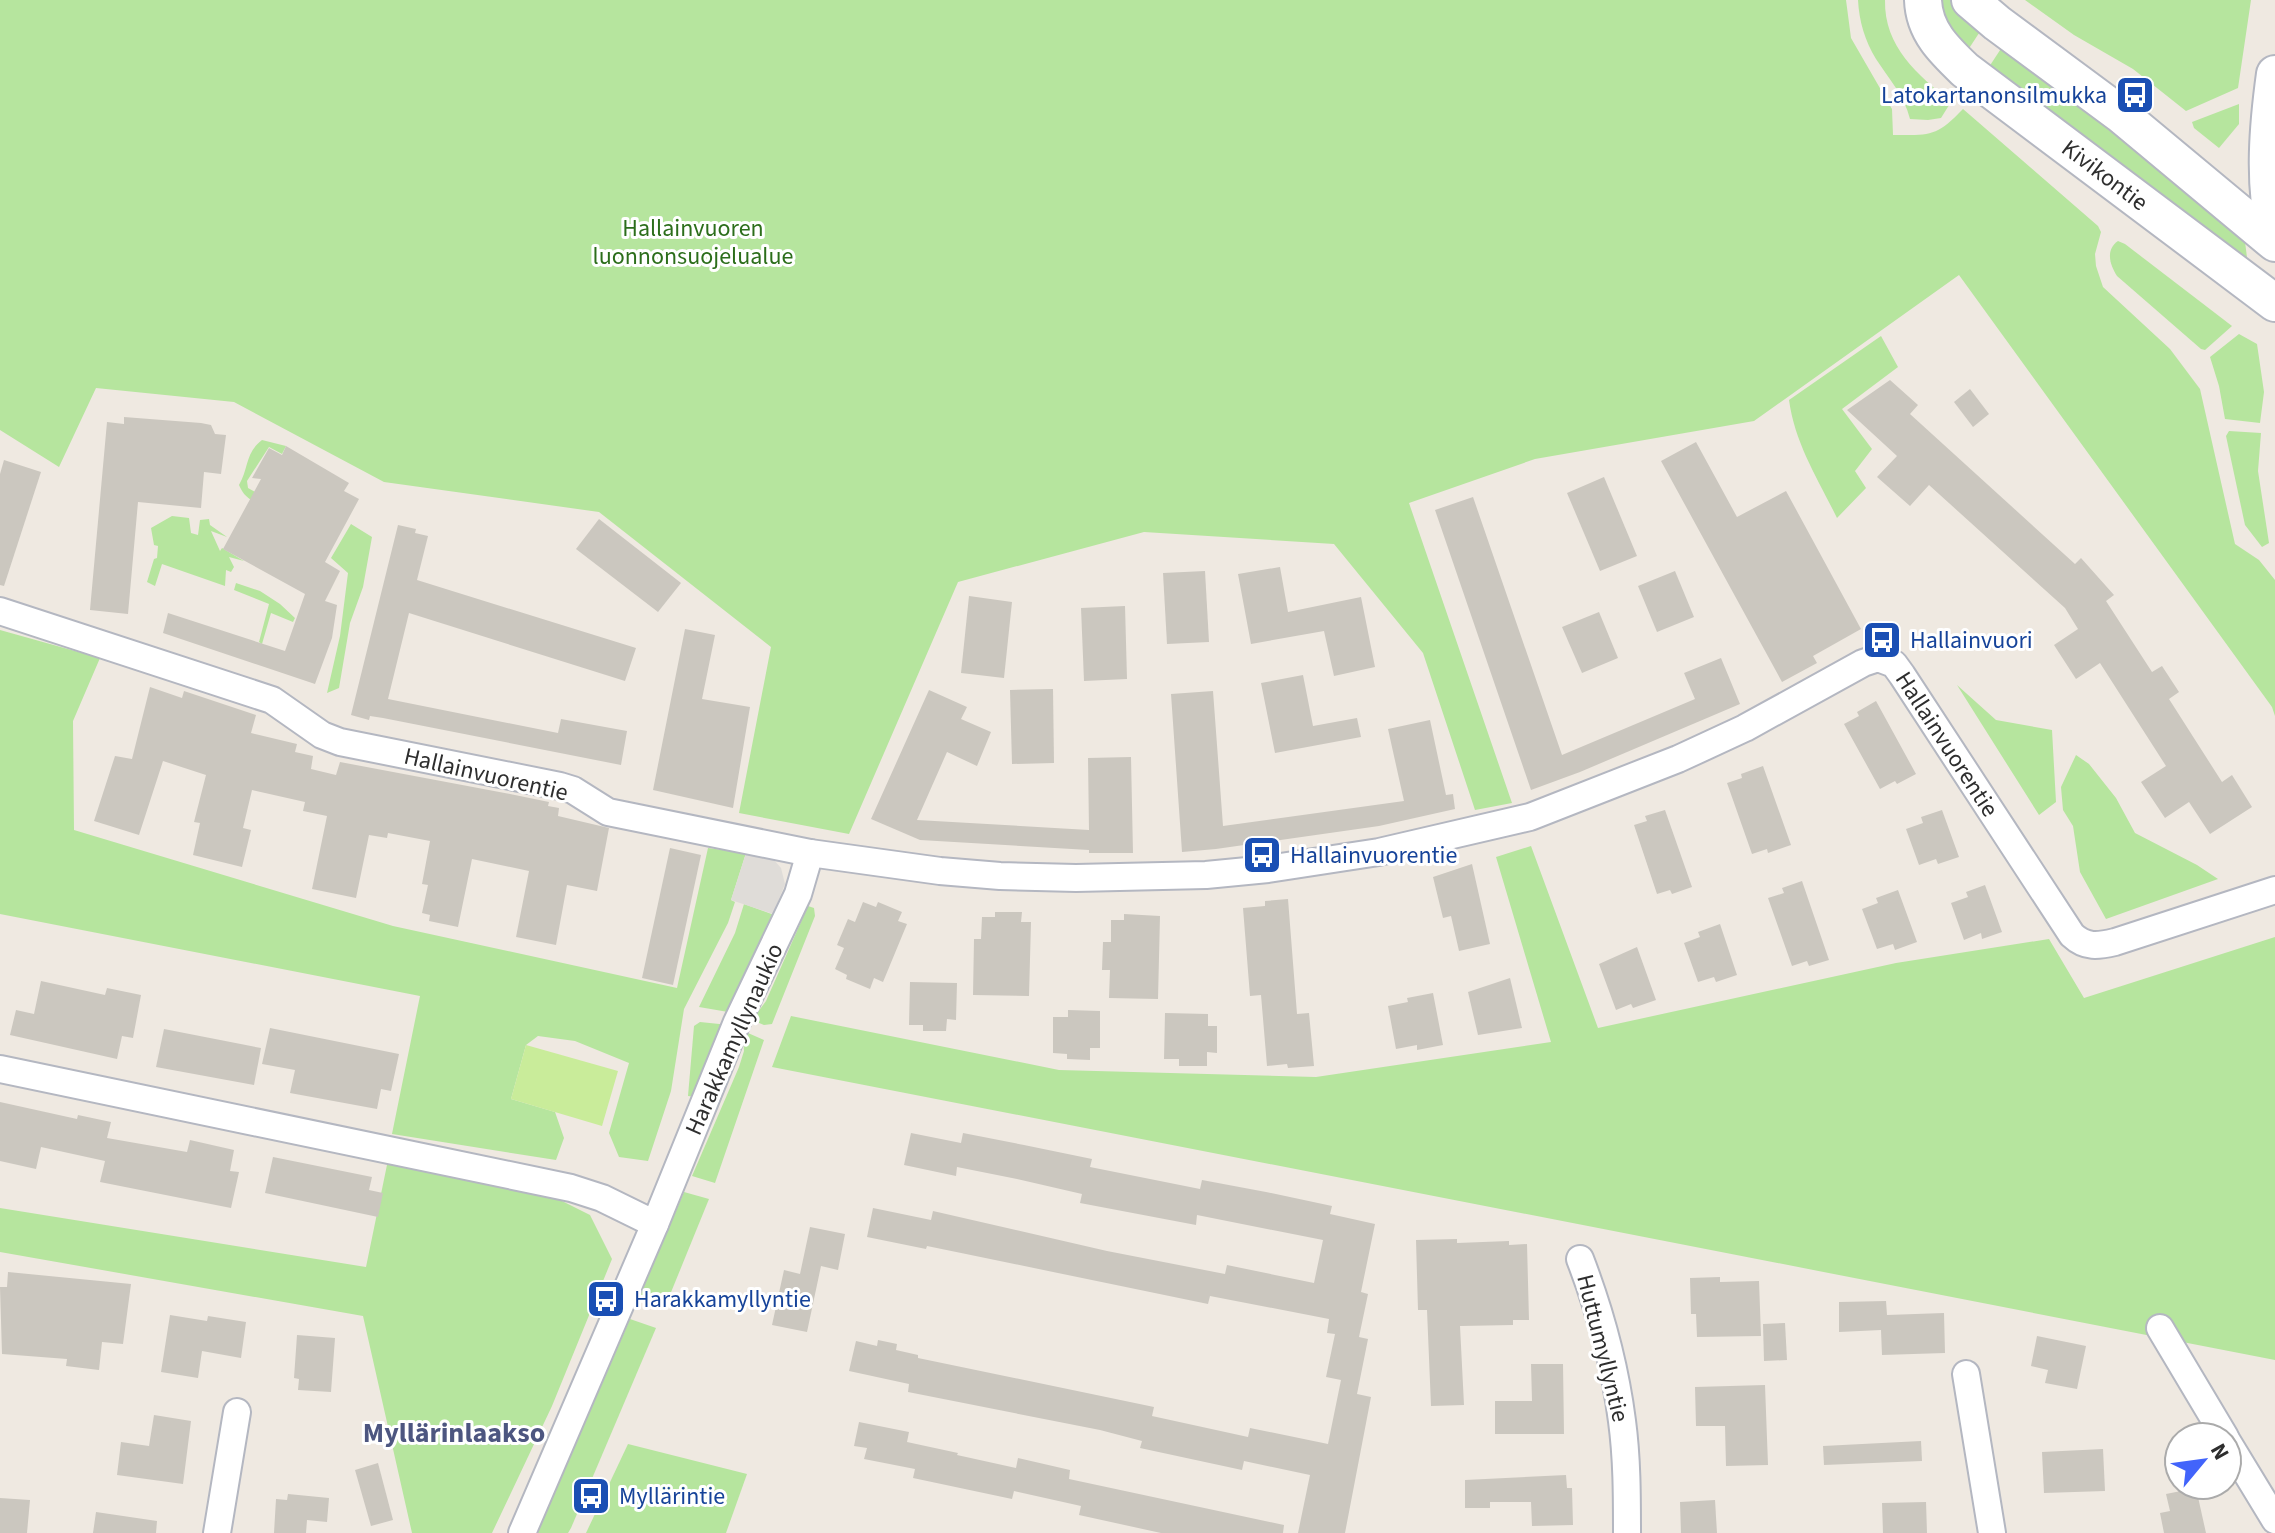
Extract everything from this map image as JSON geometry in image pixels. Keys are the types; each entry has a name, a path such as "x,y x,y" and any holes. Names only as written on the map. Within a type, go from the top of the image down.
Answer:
{"street":[{"name":"Kivikontie","path":"1923,0 1923,12 1937,44 1965,70 2275,303"},
{"path":"1970,0 2120,114 2275,243"},
{"path":"2275,74 2269,155 2275,233"},
{"name":"Hallainvuorentie","path":"0,611 272,700 322,735 340,742 560,786 615,814 810,853 940,871 1076,878 1206,875 1268,869 1379,852 1530,817 1629,781 1745,728 1863,663 1878,658 1894,664 1902,675 2072,935 2081,943 2099,946 2115,942 2275,890"},
{"name":"Harakkamyllynaukio","path":"655,1224 737,1022 754,992 798,894 810,853"},
{"path":"0,1069 571,1188 602,1198 655,1224 522,1533"},
{"name":"Huttumyllyntie","path":"1580,1259 1611,1358 1623,1422 1627,1533"},
{"path":"2160,1328 2215,1421"},
{"path":"1966,1374 1992,1533"},
{"path":"217,1533 237,1412"},
{"path":"2243,1467 2275,1520"}],"green space":[{"name":"Hallainvuoren luonnonsuojelualue","path":"0,0 1846,0 1851,38 1892,109 1893,135 1916,135 1939,130 1963,109 2098,226 2101,232 2095,254 2103,287 2170,349 2200,389 2235,544 2259,560 2275,580 2275,716 2272,707 1959,275 1754,421 1535,459 1409,503 1512,803 1475,810 1423,653 1334,544 1144,532 958,582 849,834 739,813 771,647 599,512 384,482 234,402 96,388 59,467 0,430"},
{"path":"1858,0 1885,0 1886,17 1897,46 1915,70 1951,102 1941,118 1910,119 1900,95 1869,45 1861,23"},
{"path":"1940,0 1956,0 1983,27 1966,53 1949,29"},
{"path":"2025,0 2251,0 2238,88 2186,111 2133,69 2074,35"},
{"path":"2006,41 2244,234 2249,273 1987,70"},
{"path":"2239,104 2239,124 2219,148 2194,128 2192,122"},
{"path":"2118,241 2232,326 2205,350 2201,349 2117,276 2110,253"},
{"path":"2239,334 2257,344 2264,392 2260,423 2225,419 2210,357"},
{"path":"1881,336 1898,367 1842,409 1872,449 1855,471 1866,488 1837,518 1796,432 1789,400"},
{"path":"2229,431 2261,433 2258,471 2269,543 2262,547 2245,525 2226,436"},
{"path":"262,440 286,446 282,454 269,447 247,481 248,488 277,504 254,501 245,495 239,485 250,455"},
{"path":"172,516 189,518 191,533 198,535 200,520 209,519 210,525 227,537 211,531 220,551 222,548 244,561 229,557 234,567 231,572 226,570 225,586 162,564 155,586 147,582 157,558 158,546 154,545 151,528"},
{"path":"351,524 372,537 363,587 350,623 339,688 327,693 340,636 348,573 331,558"},
{"path":"236,583 260,591 280,604 295,618 293,622 271,613 262,644 259,642 269,604 234,590"},
{"path":"0,630 100,658 73,721 74,830 393,926 677,988 708,848 746,853 731,900 735,902 728,923 684,1009 671,1091 648,1161 619,1157 609,1133 629,1063 575,1041 538,1036 526,1045 511,1099 555,1112 564,1138 556,1160 392,1134 420,996 0,914"},
{"path":"1957,685 1996,720 2052,730 2056,802 2039,815"},
{"path":"2076,755 2089,764 2116,798 2135,833 2218,879 2106,919 2080,872 2073,826 2063,810 2061,787"},
{"path":"1531,846 1598,1028 1896,963 2049,939 2084,998 2275,937 2275,1360 772,1067 791,1016 1059,1070 1316,1077 1551,1042 1496,857"},
{"path":"744,904 777,916 734,1013 699,1007 735,933"},
{"path":"808,906 814,908 815,916 772,1024 764,1025 752,1020 766,1001"},
{"path":"700,1022 729,1025 697,1097 688,1096 694,1026"},
{"path":"748,1033 764,1040 715,1183 692,1176 739,1067 744,1051 743,1037"},
{"path":"526,1045 618,1071 602,1126 511,1099"},
{"path":"388,1160 556,1198 590,1215 612,1259 552,1406 492,1533 412,1533 363,1316 0,1252 0,1208 366,1267"},
{"path":"684,1192 709,1199 665,1307 638,1300"},
{"path":"630,1319 656,1328 571,1528 568,1533 537,1533"},
{"path":"628,1444 747,1474 726,1533 586,1533"}],"shaded area":[{"path":"746,853 774,860 781,868 785,884 773,914 731,900"}],"building":[{"path":"1890,380 1918,405 1910,414 2075,564 2081,558 2114,595 2106,601 2152,672 2162,666 2179,692 2169,699 2222,782 2232,775 2252,807 2210,834 2189,802 2165,818 2141,782 2166,766 2100,663 2076,679 2054,645 2078,629 2065,608 1929,485 1910,506 1877,477 1897,456 1847,410"},
{"path":"1970,389 1989,414 1973,427 1954,402"},
{"path":"124,417 201,423 211,425 215,434 226,435 221,474 204,472 201,508 138,502 128,614 90,610 107,422 124,424"},
{"path":"1696,442 1737,517 1786,491 1861,629 1813,656 1817,663 1782,682 1661,461"},
{"path":"286,446 349,483 344,491 359,499 325,562 340,571 325,601 337,605 332,638 315,684 163,633 168,613 285,651 305,594 223,549 261,479 252,478 269,448 282,455"},
{"path":"4,460 41,472 4,586 0,585 0,474"},
{"path":"1604,477 1637,556 1600,571 1567,493"},
{"path":"1473,497 1562,755 1695,699 1684,673 1721,658 1740,704 1531,790 1435,510"},
{"path":"599,519 681,583 658,612 576,549"},
{"path":"398,525 416,529 415,533 428,536 417,580 636,648 625,681 409,613 388,699 558,733 561,719 627,731 621,765 383,718 370,716 369,720 351,715"},
{"path":"1280,567 1288,612 1361,597 1375,667 1334,676 1324,631 1251,644 1238,574"},
{"path":"1205,571 1209,642 1167,644 1163,573"},
{"path":"1675,571 1694,617 1657,632 1638,586"},
{"path":"969,596 1012,602 1004,678 961,673"},
{"path":"1125,606 1127,679 1084,681 1081,608"},
{"path":"1599,612 1618,658 1582,673 1562,627"},
{"path":"685,629 715,635 702,699 750,707 733,808 653,790"},
{"path":"1303,675 1313,726 1357,718 1361,737 1275,753 1261,683"},
{"path":"150,687 182,698 184,691 256,715 251,733 297,744 295,752 313,756 311,769 336,775 340,762 510,794 549,802 548,806 559,808 558,816 609,828 597,891 567,885 556,945 516,937 529,871 472,859 458,927 429,921 430,915 422,913 428,885 422,884 430,841 388,833 387,838 369,835 356,898 312,889 327,816 303,811 305,802 252,790 243,828 251,830 242,867 193,855 200,823 194,822 206,775 163,761 139,835 94,821 115,756 132,759"},
{"path":"1053,689 1054,763 1012,764 1010,690"},
{"path":"929,690 967,707 961,719 991,732 977,766 947,752 917,820 1089,830 1088,758 1131,757 1133,853 1089,853 1089,850 920,840 871,819"},
{"path":"1213,691 1223,826 1404,801 1388,729 1430,720 1446,795 1453,794 1455,809 1379,826 1182,852 1171,694"},
{"path":"1876,701 1916,774 1880,789 1844,724"},
{"path":"1763,766 1791,845 1768,853 1767,849 1752,854 1727,783"},
{"path":"1665,810 1692,887 1672,894 1670,890 1657,894 1634,825 1647,821 1645,816"},
{"path":"1942,810 1959,857 1938,864 1936,859 1919,865 1906,829 1923,823 1921,817"},
{"path":"670,848 701,855 673,985 642,978"},
{"path":"1472,864 1490,944 1459,951 1451,916 1443,918 1433,877"},
{"path":"1802,881 1829,960 1809,966 1807,961 1792,966 1768,898 1784,893 1782,888"},
{"path":"1985,885 2002,932 1982,939 1981,933 1964,940 1951,903 1968,897 1966,892"},
{"path":"1898,890 1917,942 1895,950 1893,944 1877,949 1862,909 1878,903 1876,898"},
{"path":"1288,899 1297,1014 1309,1013 1314,1066 1267,1066 1261,995 1250,996 1243,908 1265,906 1265,901"},
{"path":"863,902 876,907 878,902 902,912 898,921 907,924 883,982 874,978 870,989 846,979 847,975 835,969 844,948 837,945 848,919 855,922"},
{"path":"995,912 1022,912 1021,922 1031,922 1029,996 973,995 974,939 981,939 982,917 995,917"},
{"path":"1124,914 1160,916 1158,999 1109,998 1110,970 1102,970 1103,942 1111,942 1111,920 1124,920"},
{"path":"1720,924 1737,975 1716,982 1714,977 1698,982 1684,943 1700,937 1698,932"},
{"path":"1637,947 1656,1000 1616,1010 1599,964"},
{"path":"1510,978 1522,1028 1478,1035 1468,992"},
{"path":"41,981 105,995 107,988 141,995 133,1038 122,1036 117,1059 10,1035 16,1010 34,1014"},
{"path":"910,982 957,983 956,1020 947,1019 946,1031 923,1031 923,1025 909,1025"},
{"path":"1433,993 1443,1045 1417,1050 1417,1045 1396,1049 1388,1006 1408,1002 1407,998"},
{"path":"1068,1010 1100,1011 1100,1048 1090,1048 1090,1060 1067,1059 1067,1054 1053,1053 1053,1017 1068,1017"},
{"path":"1165,1013 1208,1014 1208,1026 1217,1026 1217,1053 1207,1052 1207,1066 1179,1066 1179,1059 1164,1059"},
{"path":"270,1028 399,1054 391,1091 381,1089 377,1109 290,1093 295,1070 262,1064"},
{"path":"164,1029 261,1048 254,1085 156,1067"},
{"path":"0,1102 77,1119 78,1115 111,1122 107,1138 187,1152 190,1140 234,1150 230,1171 239,1172 231,1208 100,1182 105,1161 41,1147 36,1169 0,1161"},
{"path":"911,1133 961,1143 963,1133 1092,1159 1090,1167 1200,1189 1202,1180 1266,1192 1332,1206 1330,1214 1375,1224 1361,1292 1368,1294 1359,1337 1368,1339 1357,1394 1371,1397 1345,1533 1298,1533 1310,1475 1244,1461 1242,1470 1140,1448 1142,1441 908,1392 909,1384 849,1371 856,1341 877,1346 878,1340 897,1344 896,1350 918,1355 918,1358 1154,1407 1152,1416 1248,1437 1250,1428 1328,1444 1341,1380 1326,1377 1335,1334 1327,1333 1329,1319 1210,1296 1208,1304 927,1246 926,1249 867,1237 873,1208 931,1220 933,1211 1107,1251 1225,1274 1227,1265 1314,1283 1323,1240 1197,1215 1196,1225 1080,1203 1082,1194 1017,1179 957,1167 956,1176 904,1165"},
{"path":"273,1157 372,1177 369,1190 383,1193 378,1217 265,1193"},
{"path":"810,1227 845,1234 838,1270 821,1266 807,1332 772,1325 784,1270 800,1274"},
{"path":"1457,1239 1457,1243 1509,1241 1509,1245 1527,1244 1529,1320 1513,1320 1513,1325 1460,1326 1464,1405 1431,1406 1427,1310 1418,1310 1416,1240"},
{"path":"8,1272 131,1284 123,1344 102,1342 99,1370 66,1366 67,1359 2,1354 0,1287 7,1287"},
{"path":"1720,1277 1720,1282 1759,1281 1761,1336 1697,1337 1696,1314 1691,1314 1690,1278"},
{"path":"1886,1301 1887,1315 1944,1313 1945,1353 1882,1355 1881,1330 1839,1332 1839,1302"},
{"path":"170,1315 207,1321 208,1316 246,1322 241,1358 202,1351 198,1378 161,1372"},
{"path":"1785,1323 1787,1360 1764,1361 1763,1324"},
{"path":"297,1335 335,1338 331,1392 298,1390 299,1379 294,1378"},
{"path":"2037,1336 2086,1346 2077,1389 2045,1383 2048,1370 2031,1366"},
{"path":"1531,1364 1563,1364 1564,1434 1495,1434 1495,1401 1532,1401"},
{"path":"1765,1385 1768,1465 1726,1466 1725,1426 1696,1426 1695,1387"},
{"path":"154,1415 191,1421 183,1484 117,1475 121,1442 149,1446"},
{"path":"859,1422 909,1432 907,1442 957,1455 1016,1468 1018,1458 1070,1470 1069,1479 1284,1525 1283,1533 1161,1533 1079,1515 1081,1506 1014,1491 1012,1499 913,1478 915,1469 864,1459 867,1448 854,1446"},
{"path":"1921,1441 1922,1461 1824,1465 1823,1446"},
{"path":"2103,1449 2105,1491 2044,1493 2042,1452"},
{"path":"378,1463 393,1520 371,1526 355,1470"},
{"path":"1566,1475 1567,1488 1572,1488 1573,1525 1532,1526 1531,1502 1490,1502 1490,1508 1465,1508 1465,1480"},
{"path":"288,1494 329,1498 327,1522 307,1520 306,1533 274,1533 276,1499 287,1500"},
{"path":"0,1498 30,1500 27,1533 0,1533"},
{"path":"1715,1500 1717,1533 1681,1533 1680,1502"},
{"path":"2168,1501 2199,1501 2206,1533 2164,1533 2160,1513 2170,1511"},
{"path":"1926,1502 1927,1533 1883,1533 1882,1503"},
{"path":"96,1512 157,1521 156,1533 93,1533"}],"place":[{"name":"Latokartanonsilmukka","path":"2135,95"},
{"name":"Hallainvuori","path":"1882,640"},
{"name":"Hallainvuorentie","path":"1262,855"},
{"name":"Harakkamyllyntie","path":"606,1299"},
{"name":"Myllärintie","path":"591,1496"}],"district":[{"name":"Myllärinlaakso","path":"454,1432"}]}
